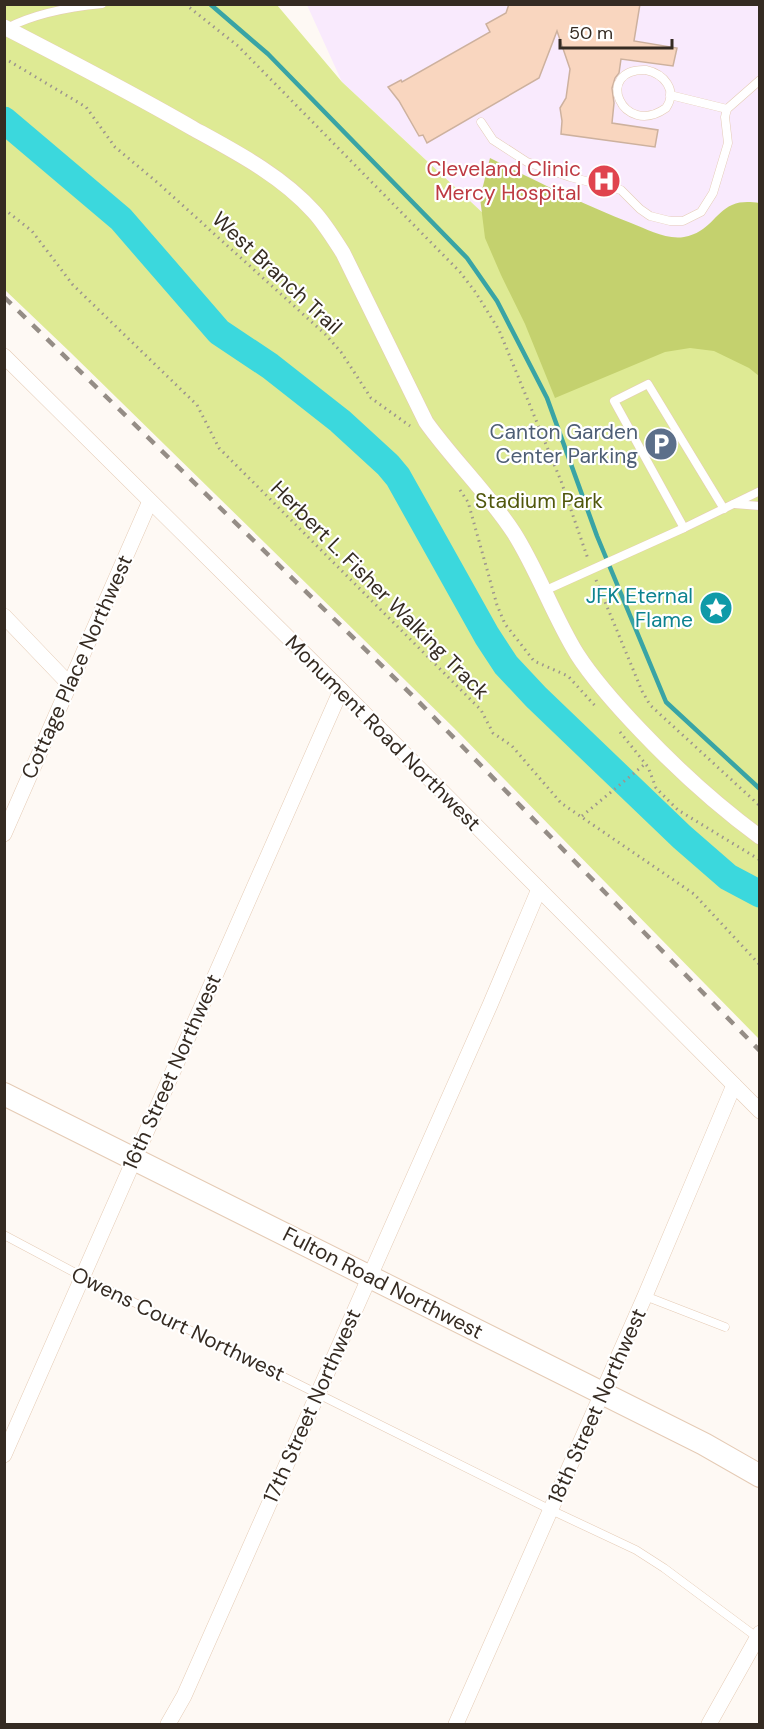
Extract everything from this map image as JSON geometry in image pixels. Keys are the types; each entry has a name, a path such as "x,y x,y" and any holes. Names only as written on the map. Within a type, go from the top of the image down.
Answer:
{"main road":[{"name":"Fulton Road Northwest","path":"4,1094 704,1444 759,1476"}],"street":[{"path":"6,27 219,143 268,173 314,211 343,253 426,422 500,513 518,539 576,652 591,675 622,712 694,785 759,837"},
{"name":"Monument Road Northwest","path":"4,356 341,690 759,1111"},
{"name":"Cottage Place Northwest","path":"5,832 150,501"},
{"path":"4,616 70,685"},
{"name":"16th Street Northwest","path":"4,1455 341,690"},
{"name":"17th Street Northwest","path":"168,1725 184,1696 490,1005 539,889"},
{"name":"18th Street Northwest","path":"456,1725 645,1296 734,1085"},
{"path":"709,1725 759,1637"}],"lane":[{"path":"6,27 20,21 76,7 102,4"},
{"path":"636,70 645,70 663,78 669,86 670,95 669,104 662,111 640,115 622,106 617,96 622,76 636,70"},
{"path":"481,122 493,140 520,159 570,177 621,190 645,213 660,220 677,222 689,219 701,212 713,193 728,143 725,117 727,109 759,80"},
{"path":"670,95 727,109"},
{"path":"684,528 614,401 648,384 724,509"},
{"path":"544,591 595,570 759,491"},
{"path":"732,504 759,506"},
{"name":"Owens Court Northwest","path":"4,1235 83,1277 636,1550 759,1637"},
{"path":"645,1296 725,1327"}],"path":[{"path":"185,4 238,46 460,272 476,293 499,330 561,481 642,691 650,705 759,806"},
{"name":"West Branch Trail","path":"4,58 86,107 115,147 325,334 341,352 371,398 407,422 414,430"},
{"name":"Herbert L. Fisher Walking Track","path":"4,209 32,231 73,285 196,405 219,448 242,473 481,710 493,733 512,746 561,803 694,894 759,965"},
{"path":"458,486 468,502 497,605 505,624 534,661 568,676 599,710"},
{"path":"615,727 645,764 656,788 678,810 759,860"},
{"path":"581,817 645,764"}],"shaded area":[{"name":"Cleveland Clinic Mercy Hospital","path":"307,5 759,5 759,303 555,280 342,82"}],"green space":[{"name":"Stadium Park","path":"4,5 277,5 342,82 555,280 759,303 759,1039 454,728 5,290"},
{"path":"490,158 595,208 670,237 693,235 732,205 742,202 759,203 759,376 749,368 714,351 690,348 665,352 555,398 525,324 485,238 480,198"}],"building":[{"path":"509,4 640,4 634,41 677,48 673,66 621,59 619,73 612,88 614,103 612,123 658,130 655,147 561,134 560,108 566,98 570,69 557,31 539,78 427,143 423,135 419,136 399,101 388,87 401,80 402,82 490,32 486,24 506,13"}],"waterway":[{"path":"210,4 268,54 467,258 497,301 547,398 597,536 666,702 760,789"},
{"path":"4,120 121,219 219,332 270,366 340,421 388,465 398,477 487,636 506,665 536,697 682,837 728,877 760,894"}],"railway":[{"path":"4,297 415,698 760,1051"}],"place":[{"name":"Cleveland Clinic Mercy Hospital","path":"604,181"},
{"name":"Canton Garden Center Parking","path":"661,444"},
{"name":"JFK Eternal Flame","path":"716,608"}]}
